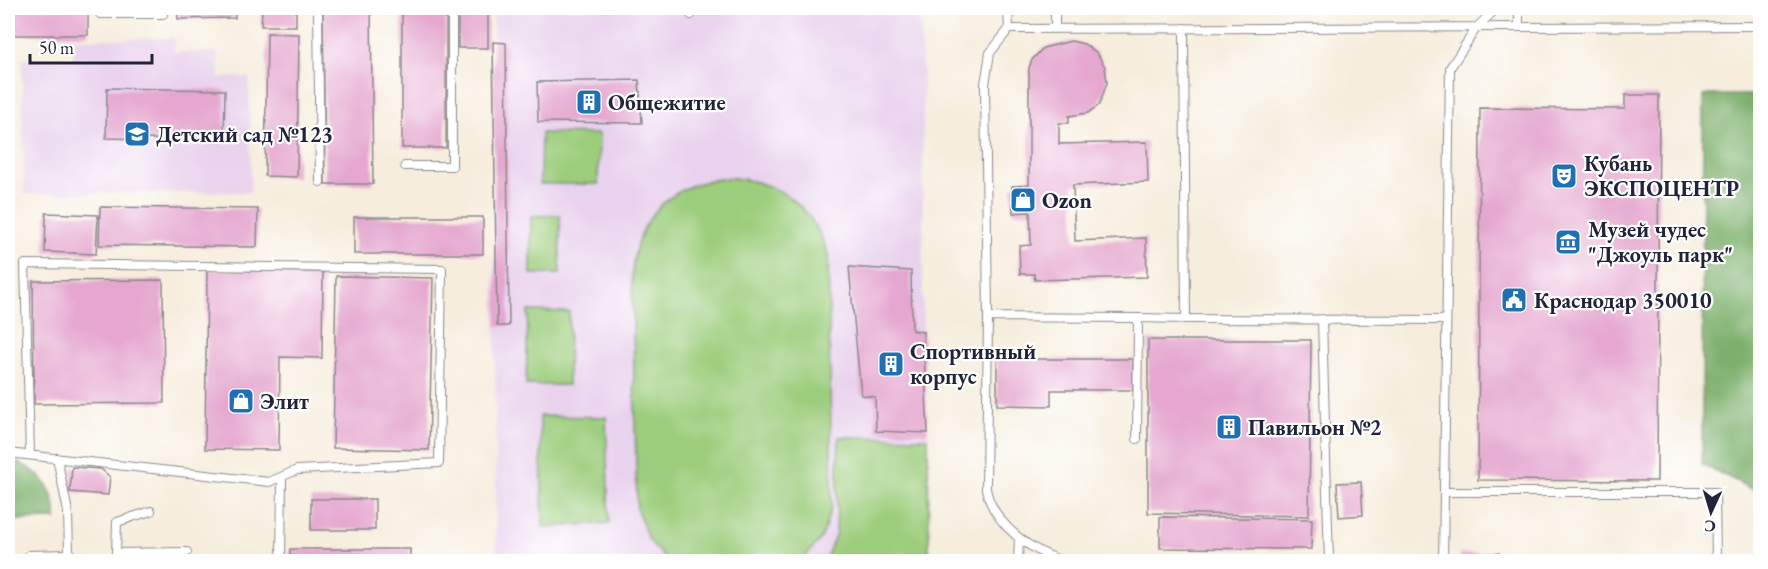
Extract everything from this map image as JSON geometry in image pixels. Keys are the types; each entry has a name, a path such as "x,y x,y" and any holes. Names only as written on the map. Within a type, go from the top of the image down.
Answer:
{"lane":[{"path":"100,14 163,14 163,8"},
{"path":"318,8 320,182"},
{"path":"405,166 452,166 452,8"},
{"path":"1008,8 1009,29 990,53 985,84 988,317 986,489 995,513 1019,538 1033,548 1066,561"},
{"path":"1055,8 1055,29"},
{"path":"1443,561 1450,68 1477,27 1497,8"},
{"path":"1519,8 1519,26"},
{"path":"1009,29 1761,26"},
{"path":"1184,28 1186,319"},
{"path":"8,453 269,482 297,470 439,463 442,269 25,264 30,455"},
{"path":"988,317 1446,320"},
{"path":"1137,439 1138,318"},
{"path":"1322,319 1329,561"},
{"path":"29,561 29,555 69,554 68,512 57,458"},
{"path":"281,561 282,477"},
{"path":"1444,492 1715,492 1716,561"},
{"path":"151,512 117,522 116,557 187,552"},
{"path":"1018,561 1019,538"}],"shaded area":[{"path":"493,8 919,8 923,74 923,332 928,433 929,561 496,561"},
{"name":"Детский сад №123","path":"174,38 174,52 218,52 219,77 249,77 251,192 24,194 22,59 73,59 73,39"}],"green space":[{"path":"1703,95 1760,95 1760,493 1702,464"},
{"path":"541,133 599,134 598,184 540,184"},
{"path":"733,178 766,185 793,200 814,224 828,255 832,506 822,537 802,561 667,561 649,540 637,510 632,275 635,254 650,218 661,205 692,186 712,180"},
{"path":"560,215 560,274 531,274 531,216"},
{"path":"528,311 569,312 568,385 526,385"},
{"path":"540,416 606,417 609,523 543,527"},
{"path":"839,437 928,438 929,561 825,561 836,533"},
{"path":"8,459 37,473 43,480 52,497 56,519 8,520"}],"building":[{"path":"8,8 88,8 88,35 8,35"},
{"path":"177,8 235,8 235,18 178,19"},
{"path":"262,8 296,8 296,26 261,26"},
{"path":"323,8 371,8 373,184 325,184"},
{"path":"402,8 446,8 446,148 402,148"},
{"path":"458,8 488,8 488,48 458,48"},
{"path":"267,33 299,34 297,177 265,176"},
{"path":"1071,41 1084,44 1097,53 1105,67 1107,83 1099,105 1088,113 1069,116 1069,123 1059,123 1059,144 1147,142 1148,182 1073,185 1075,241 1146,238 1147,277 1035,280 1034,274 1020,274 1019,246 1031,245 1030,212 1013,213 1012,186 1029,185 1029,68 1032,60 1043,48"},
{"path":"493,42 506,43 509,326 497,326"},
{"name":"Общежитие","path":"639,80 642,123 538,122 537,82"},
{"path":"107,88 225,90 224,141 106,138"},
{"path":"1625,95 1659,95 1657,481 1478,480 1480,108 1625,109"},
{"path":"100,207 258,209 257,247 99,245"},
{"path":"46,213 98,215 96,254 45,252"},
{"path":"354,217 483,217 483,254 354,254"},
{"path":"8,259 11,259 11,298 8,298"},
{"name":"Спортивный корпус","path":"849,267 911,271 912,330 923,332 928,433 876,431 875,397 861,395"},
{"path":"207,270 323,272 322,358 280,357 279,450 205,449"},
{"path":"336,276 433,278 429,450 333,448"},
{"path":"163,280 164,403 34,404 33,281"},
{"name":"Павильон №2","path":"1148,340 1311,340 1309,516 1148,513"},
{"path":"997,359 1133,359 1133,390 1051,390 1051,406 997,405"},
{"path":"72,467 101,469 110,477 108,495 70,492"},
{"path":"1361,482 1363,515 1339,517 1337,483"},
{"path":"311,499 375,499 375,530 311,530"},
{"path":"1160,517 1312,519 1311,549 1160,548"},
{"path":"290,549 410,549 410,562 290,562"},
{"path":"1499,553 1500,562 1459,562 1459,554"}],"place":[{"name":"Общежитие","path":"589,102"},
{"name":"Детский сад №123","path":"137,134"},
{"name":"Кубань ЭКСПОЦЕНТР","path":"1564,176"},
{"name":"Ozon","path":"1023,200"},
{"name":"Музей чудес \"Джоуль парк\"","path":"1568,242"},
{"name":"Краснодар 350010","path":"1514,300"},
{"name":"Спортивный корпус","path":"891,364"},
{"name":"Элит","path":"241,401"},
{"name":"Павильон №2","path":"1229,427"}]}
